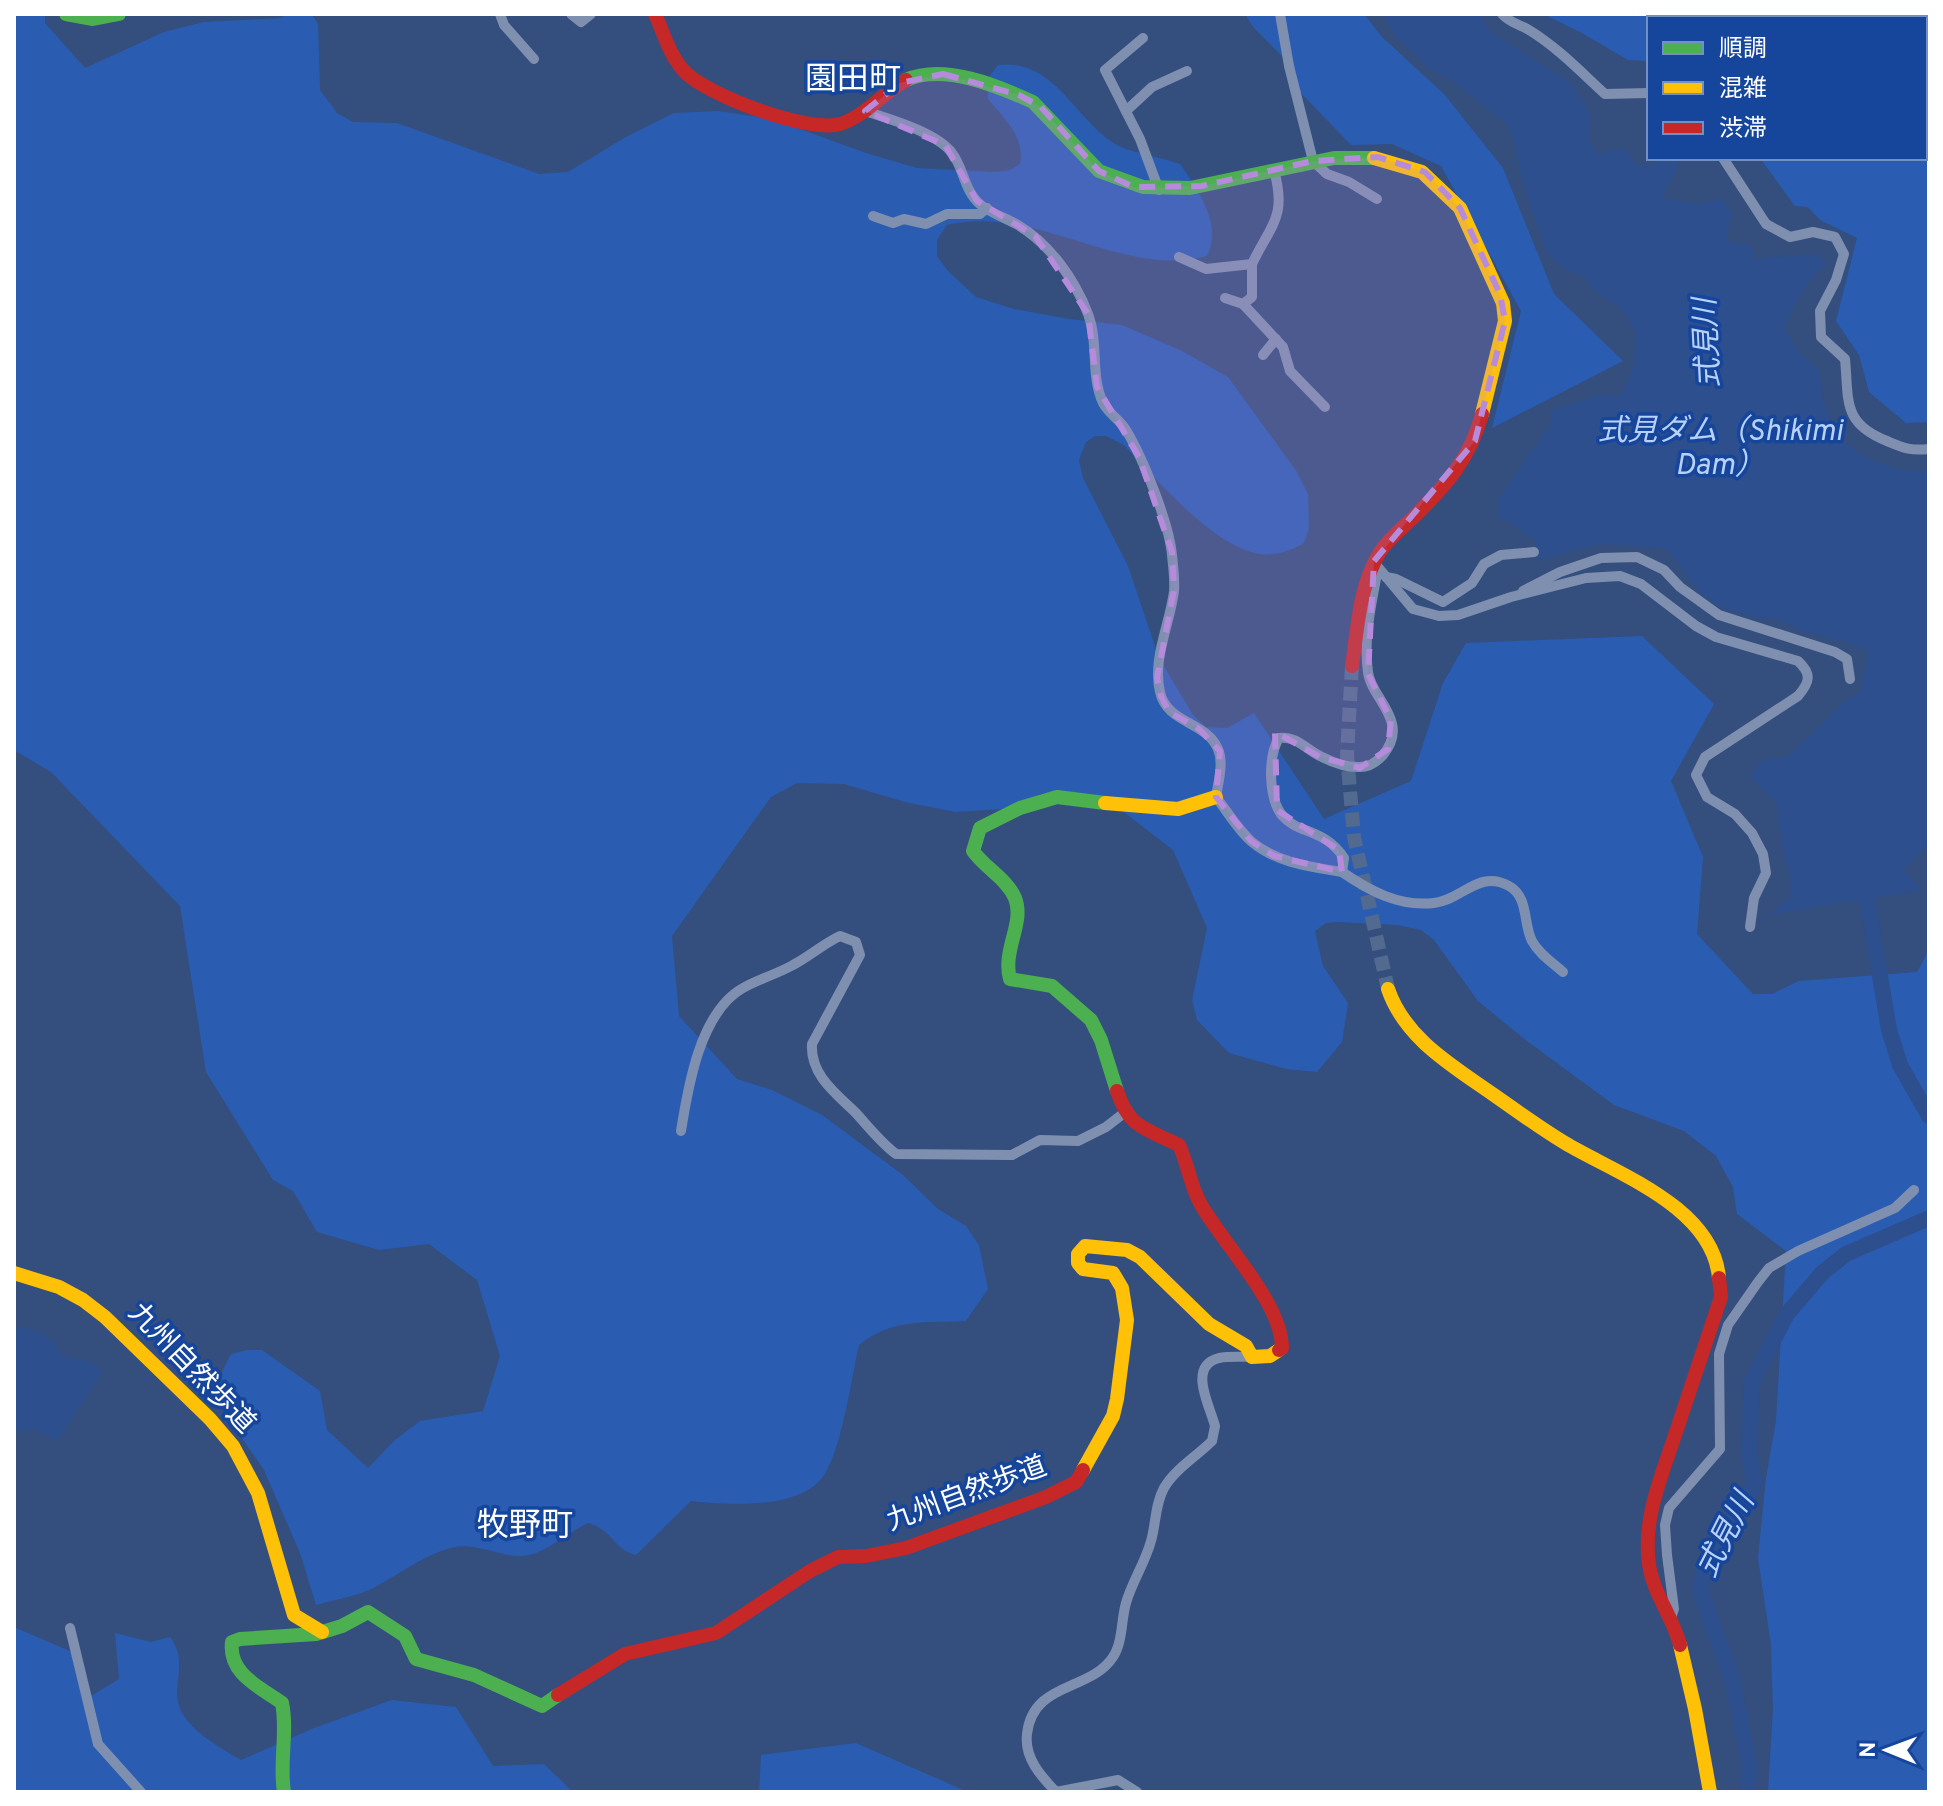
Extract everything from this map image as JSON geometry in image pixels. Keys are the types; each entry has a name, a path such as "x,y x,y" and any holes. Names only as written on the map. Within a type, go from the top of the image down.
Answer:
{"street":[{"path":"66,14 93,19 119,14"},
{"path":"500,14 504,25 534,59"},
{"path":"571,14 581,22 591,14"},
{"path":"655,14 681,67 692,78 791,122 834,126 851,120 911,77 943,74 1019,95 1033,102 1099,171 1134,187 1159,190 1202,186 1313,161 1378,157 1395,158 1425,172 1451,195 1460,208 1503,303 1505,321 1475,441 1443,487 1398,530 1360,607 1352,666"},
{"path":"1280,14 1289,66 1313,161 1327,174 1349,182 1377,199"},
{"path":"1502,14 1508,21 1529,30 1605,94 1647,93"},
{"path":"1143,38 1105,70 1140,139 1159,190"},
{"path":"1126,111 1152,87 1187,71"},
{"path":"865,111 908,126 945,145 955,158 972,195 987,208 1035,236 1075,287 1094,334 1097,387 1105,406 1125,428 1139,457 1172,552 1174,590 1157,678 1161,696 1169,712 1199,729 1220,751 1216,797 1251,841 1274,856 1306,866 1342,872 1387,898 1414,904 1438,903 1460,895 1477,882 1493,880 1511,886 1524,905 1531,940 1539,952 1563,972"},
{"path":"1724,160 1766,224 1790,237 1813,232 1835,237 1844,254 1836,280 1820,311 1821,337 1845,359 1849,404 1855,423 1871,435 1911,451 1929,449"},
{"path":"1243,304 1252,297 1252,264 1276,223 1279,189 1274,170"},
{"path":"873,216 893,223 904,219 920,224 947,214 980,214 987,208"},
{"path":"1179,257 1206,269 1252,264"},
{"path":"1225,298 1243,304 1276,339 1283,347 1290,371 1325,407"},
{"path":"1263,355 1276,339"},
{"path":"1379,569 1443,602 1472,583 1484,564 1501,555 1534,552"},
{"path":"1518,595 1530,585 1601,558 1637,557 1664,570 1704,607 1719,615 1835,652 1847,659 1850,679"},
{"path":"1379,569 1413,609 1439,616 1458,615 1518,595 1586,578 1620,576 1641,584 1696,626 1716,637 1798,661 1807,669 1807,686 1798,696 1705,757 1696,775 1707,797 1735,814 1752,833 1763,854 1766,873 1754,898 1750,927"},
{"path":"1342,872 1344,858 1339,850 1299,829 1277,810 1271,788 1272,756 1279,738 1288,737 1320,757 1360,768 1373,765 1388,749 1392,736 1391,720 1387,706 1368,674 1368,627 1379,569"},
{"path":"1137,1792 1118,1780 1056,1792 1041,1776 1027,1752 1027,1733 1035,1710 1050,1694 1098,1673 1115,1655 1126,1602 1151,1541 1164,1488 1212,1441 1215,1433 1201,1379 1204,1368 1219,1358 1277,1353 1282,1348 1282,1332 1272,1310 1200,1203 1179,1145 1134,1123 1124,1113 1101,1040 1091,1020 1052,986 1010,979 1006,969 1006,952 1018,910 1015,898 981,865 973,851 980,828 1020,808 1057,797 1178,809 1216,797"},
{"path":"681,1131 688,1089 701,1048 725,1002 742,989 796,964 840,936 856,942 860,955 812,1044 811,1056 836,1096 896,1154 1012,1155 1040,1140 1078,1141 1106,1127 1124,1113"},
{"path":"1388,989 1420,1040 1446,1061 1551,1134 1663,1196 1688,1219 1711,1249 1721,1274 1721,1297 1656,1493 1647,1536 1649,1566 1658,1597 1677,1634 1710,1792"},
{"path":"1670,1621 1674,1609 1665,1525 1669,1508 1720,1449 1719,1354 1728,1325 1769,1268 1798,1251 1895,1208 1914,1190"},
{"name":"九州自然歩道","path":"14,1273 59,1287 105,1317 210,1419 233,1446 258,1493 294,1615 322,1632 341,1629 368,1612 405,1636 416,1659 474,1675 542,1706 625,1654 716,1633 810,1571 838,1557 866,1556 906,1548 1046,1497 1076,1482 1113,1416 1127,1320 1122,1288 1113,1273 1083,1269 1080,1265 1077,1255 1085,1246 1127,1250 1140,1257 1209,1324 1246,1346 1252,1357"},
{"path":"70,1628 98,1744 141,1792"},
{"path":"284,1792 282,1703 234,1666 229,1653 232,1642 244,1637 295,1637 322,1632"}],"highlighted area":[{"path":"943,74 1019,95 1041,107 1099,171 1134,187 1202,186 1313,161 1378,157 1425,172 1460,208 1500,294 1505,321 1475,441 1374,561 1368,674 1391,720 1388,749 1360,768 1320,757 1275,732 1277,810 1339,850 1342,872 1274,856 1251,841 1216,797 1220,751 1199,729 1169,712 1161,696 1157,678 1174,590 1172,552 1139,457 1097,387 1088,314 1035,236 977,201 945,145 865,111 900,83"}],"shaded area":[{"path":"14,14 45,14 45,23 85,68 164,32 204,22 311,14 318,23 320,90 337,113 353,122 397,123 539,174 568,172 624,138 674,113 718,111 772,119 917,168 1010,170 1020,164 1019,145 1012,128 988,99 988,78 998,65 1018,65 1050,81 1090,122 1119,146 1180,164 1201,196 1210,220 1211,244 1207,256 1175,260 1143,258 1014,224 981,221 947,225 937,240 937,256 976,297 1014,309 1122,325 1182,351 1228,377 1297,472 1308,494 1309,528 1304,543 1279,553 1258,554 1234,545 1200,521 1124,445 1106,436 1095,436 1086,442 1079,460 1083,478 1128,566 1159,658 1193,715 1206,727 1227,728 1254,713 1324,819 1411,781 1443,683 1466,643 1642,636 1714,704 1671,781 1703,857 1697,934 1753,994 1772,994 1799,981 1917,972 1929,950 1929,1792 1768,1792 1773,1710 1771,1645 1758,1558 1766,1478 1776,1421 1786,1251 1737,1214 1733,1187 1716,1156 1684,1131 1614,1105 1527,1041 1478,1001 1434,940 1421,930 1397,925 1338,922 1326,923 1315,931 1323,966 1348,1003 1342,1042 1317,1072 1286,1069 1229,1053 1197,1020 1192,1000 1207,928 1173,850 1120,809 1043,793 1004,809 955,812 905,802 844,784 797,783 771,797 672,936 679,1016 737,1079 772,1090 822,1115 903,1175 938,1209 966,1226 979,1245 988,1289 966,1321 897,1326 871,1336 859,1345 833,1457 817,1483 803,1493 785,1499 745,1504 691,1501 636,1555 623,1549 603,1530 588,1523 548,1547 523,1556 460,1546 451,1548 429,1556 369,1590 316,1605 300,1553 264,1470 217,1402 219,1378 231,1354 262,1350 320,1391 327,1430 368,1468 395,1440 420,1421 483,1411 500,1356 477,1280 429,1244 379,1250 317,1232 293,1191 273,1180 206,1072 180,906 51,772 14,750"},
{"path":"1245,14 1364,14 1382,37 1444,94 1503,168 1554,294 1623,361 1492,428 1521,311 1441,166 1392,144 1351,145 1298,90 1283,57 1253,27"},
{"path":"1543,14 1929,14 1929,422 1906,423 1869,392 1859,355 1836,321 1857,238 1820,220 1808,207 1795,206 1761,160 1927,160 1927,16 1647,16 1647,61 1628,60"},
{"path":"14,1627 72,1652 91,1696 119,1679 115,1633 151,1642 170,1637 179,1659 177,1696 184,1717 202,1734 241,1760 314,1728 392,1700 456,1707 493,1766 544,1764 573,1792 14,1792"},
{"path":"856,1743 968,1792 759,1792 761,1755"}],"water":[{"name":"式見ダム（Shikimi Dam）","path":"1383,14 1479,14 1490,32 1571,83 1589,112 1589,140 1598,154 1625,148 1635,164 1654,166 1657,160 1679,160 1664,198 1698,204 1722,199 1732,214 1727,233 1729,243 1747,244 1754,250 1754,260 1818,254 1827,264 1802,293 1785,328 1798,351 1820,370 1829,416 1850,446 1865,457 1884,464 1929,473 1929,844 1903,870 1923,890 1769,915 1790,898 1791,881 1776,802 1751,778 1759,762 1790,755 1861,690 1868,651 1805,632 1777,619 1754,617 1723,608 1703,596 1666,548 1600,544 1538,560 1535,540 1499,517 1497,501 1551,423 1552,410 1599,395 1621,396 1633,369 1636,333 1621,308 1595,291 1586,278 1565,269 1547,254 1507,124 1450,79 1428,68 1393,33"},
{"path":"19,1327 45,1335 63,1356 97,1364 101,1375 57,1441 34,1430 14,1431 14,1332"}],"waterway":[{"name":"式見川","path":"1864,880 1889,1030 1900,1065 1929,1116"},
{"name":"式見川","path":"1748,1792 1749,1764 1732,1678 1700,1590 1703,1573 1724,1547 1729,1529 1755,1483 1749,1456 1752,1381 1787,1314 1822,1273 1846,1254 1929,1218"}],"tunnel":[{"path":"1352,666 1347,755 1354,837 1388,989"}],"traffic: fast":[{"path":"66,14 93,19 119,14"},
{"path":"906,80 921,75 954,75 1004,89 1033,102 1099,171 1143,187 1190,188 1334,158 1374,158"},
{"path":"1105,803 1057,797 1020,808 980,828 973,851 1007,885 1015,898 1017,917 1009,958 1010,979 1052,986 1091,1020 1101,1040 1117,1091"},
{"path":"284,1792 282,1703 240,1671 232,1653 232,1642 240,1639 316,1634 342,1626 368,1612 405,1636 416,1659 474,1675 542,1706 558,1695"}],"traffic: slow":[{"path":"1374,158 1422,172 1460,208 1503,303 1505,321 1482,414"},
{"path":"1105,803 1178,809 1216,797"},
{"path":"1388,989 1406,1023 1447,1062 1556,1137 1635,1181 1681,1212 1700,1231 1713,1253 1719,1278"},
{"path":"1083,1470 1113,1416 1127,1320 1122,1288 1113,1273 1083,1269 1078,1263 1078,1254 1085,1246 1127,1250 1140,1257 1209,1324 1246,1346 1252,1357 1270,1356 1279,1350"},
{"path":"14,1273 59,1287 83,1300 105,1317 210,1419 233,1446 258,1493 294,1615 322,1632"},
{"path":"1680,1645 1710,1792"}],"traffic: jam":[{"path":"655,14 672,53 686,73 737,102 784,118 806,123 840,124 858,116 906,80"},
{"path":"1352,666 1362,600 1377,556 1456,470 1471,444 1482,414"},
{"path":"1117,1091 1133,1120 1148,1131 1179,1145 1200,1203 1250,1274 1272,1312 1279,1331 1282,1348 1279,1350"},
{"path":"1680,1645 1651,1575 1649,1529 1661,1477 1721,1297 1719,1278"},
{"path":"558,1695 625,1654 716,1633 810,1571 838,1557 866,1556 906,1548 1046,1497 1076,1482 1083,1470"}],"district":[{"name":"園田町","path":"853,81"},
{"name":"牧野町","path":"525,1527"}]}
